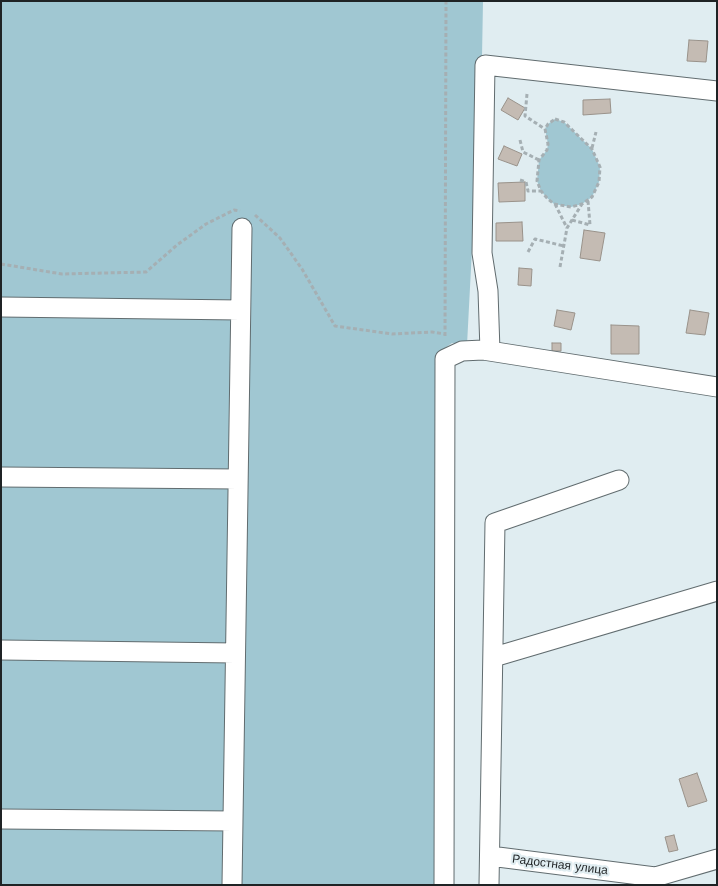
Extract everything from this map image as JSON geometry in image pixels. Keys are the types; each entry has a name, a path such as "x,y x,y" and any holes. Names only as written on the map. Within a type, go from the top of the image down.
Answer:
{"street":[{"path":"490,351 488,291 482,253 485,65 717,91"},
{"path":"232,885 242,228"},
{"path":"1,307 240,310"},
{"path":"444,885 445,359 462,351 490,351 717,388"},
{"path":"1,477 238,479"},
{"path":"489,885 495,523 619,480"},
{"path":"494,657 717,591"},
{"path":"1,650 236,653"},
{"path":"1,819 233,822"},
{"name":"Радостная улица","path":"490,856 655,877 717,859"}],"path":[{"path":"445,359 446,1"},
{"path":"527,94 525,116 545,129"},
{"path":"554,204 571,207 588,201 596,190 600,175 598,159 592,148 560,120 551,120 545,129 548,144 547,150 539,160 538,181 541,191 554,204 567,228"},
{"path":"592,148 596,132"},
{"path":"520,140 523,152 539,160"},
{"path":"520,180 526,182 528,191 541,191"},
{"path":"572,220 590,225 588,201"},
{"path":"560,267 567,228 582,204"},
{"path":"528,252 535,240 564,246"},
{"path":"1,264 62,274 146,272"},
{"path":"335,326 392,334 432,332 445,334"}],"shaded area":[{"path":"1,1 483,1 482,57 467,345 452,343 436,354 435,885 1,885"},
{"path":"555,119 564,122 592,149 600,167 599,182 592,197 582,204 571,207 554,204 541,191 537,181 539,160 547,150 548,144 545,129"}],"building":[{"path":"689,40 708,41 706,62 687,61"},
{"path":"508,98 525,108 518,120 501,110"},
{"path":"610,99 611,113 583,115 583,100"},
{"path":"504,146 522,154 517,166 498,159"},
{"path":"525,182 525,201 499,202 498,183"},
{"path":"522,222 523,241 496,241 496,223"},
{"path":"584,230 605,233 600,261 580,258"},
{"path":"519,268 532,269 531,286 518,285"},
{"path":"557,310 575,313 571,330 554,326"},
{"path":"690,310 709,313 705,335 686,333"},
{"path":"611,325 639,326 639,354 611,354"},
{"path":"552,343 561,343 561,351 552,351"},
{"path":"697,773 707,801 688,807 679,779"},
{"path":"674,835 678,850 669,852 665,837"}]}
